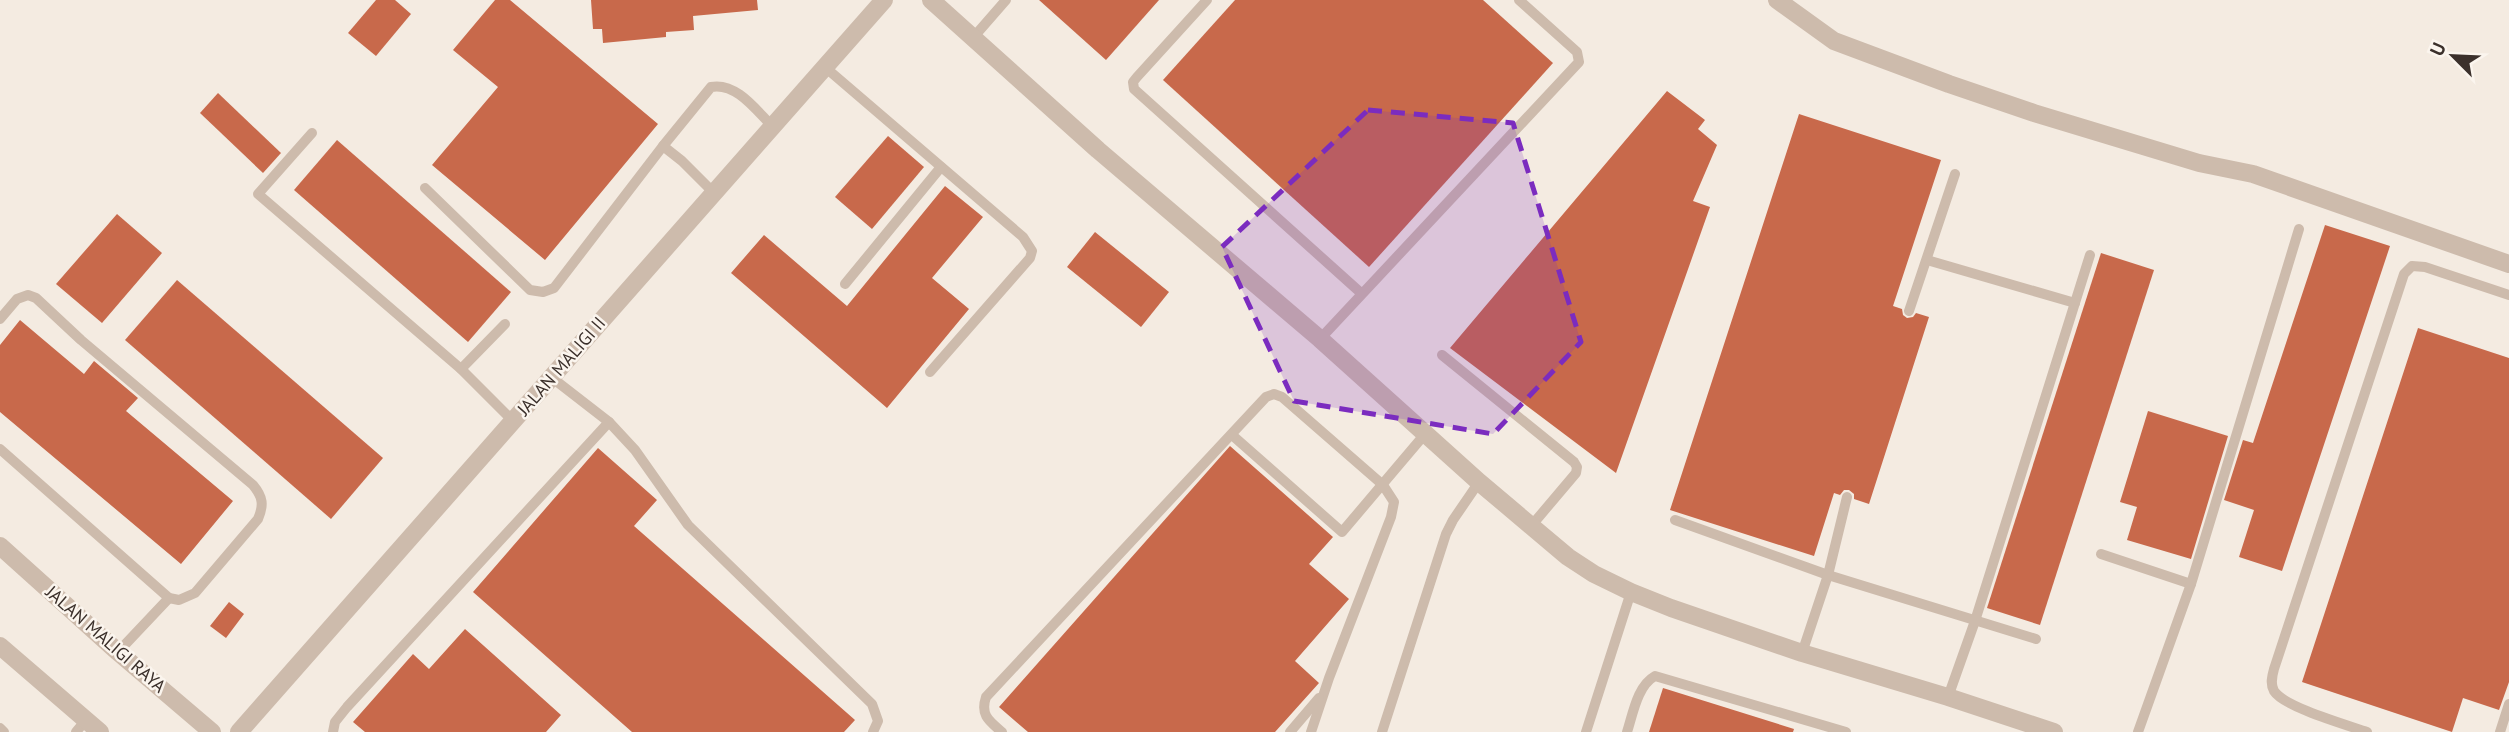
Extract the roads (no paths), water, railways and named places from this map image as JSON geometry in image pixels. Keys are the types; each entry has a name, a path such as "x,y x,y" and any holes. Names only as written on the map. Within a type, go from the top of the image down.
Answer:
{"street":[{"name":"JALAN MALIGI II","path":"239,732 884,0"},
{"path":"931,0 1098,150 1320,339 1479,482 1568,557 1594,574 1631,592 1802,653 1948,697 2031,729 2054,732"},
{"path":"1777,0 1834,41 1949,84 2199,163 2253,174 2509,264"},
{"name":"JALAN MALIGI RAYA","path":"0,546 212,732"},
{"path":"0,646 88,728"}],"lane":[{"path":"972,39 1006,0"},
{"path":"1207,0 1137,77 1133,82 1134,89 1360,293"},
{"path":"1320,339 1360,293 1579,62 1577,52 1519,0"},
{"path":"826,68 1023,237 1032,251 1030,258 930,372"},
{"path":"425,188 530,290 543,292 554,288 711,87 720,85 737,92 772,126"},
{"path":"312,132 258,194 461,369 513,421"},
{"path":"663,146 713,192"},
{"path":"845,284 941,167"},
{"path":"1909,311 1955,174"},
{"path":"2138,732 2191,584 2299,229"},
{"path":"1948,697 1975,621 2090,255"},
{"path":"1927,260 2076,303"},
{"path":"2367,732 2285,701 2274,691 2272,682 2278,656 2404,274 2412,266 2425,267 2509,296"},
{"path":"0,319 17,299 27,295 36,298 81,340 253,485 261,495 262,508 258,519 194,593 178,600 169,598 0,449"},
{"path":"461,369 505,324"},
{"path":"1442,355 1577,467 1576,473 1532,525"},
{"path":"551,377 609,422 635,450 688,524 872,704 878,721 873,732"},
{"path":"1002,732 985,717 983,706 986,697 1266,397 1274,394 1280,395 1384,485 1394,502 1391,517 1311,732"},
{"path":"333,732 335,722 347,707 609,422"},
{"path":"1232,435 1342,532 1425,434"},
{"path":"1382,732 1446,534 1479,482"},
{"path":"1802,653 1828,575 1847,497"},
{"path":"1675,520 1828,575 2036,639"},
{"path":"2101,554 2191,584"},
{"path":"1586,732 1631,592"},
{"path":"118,652 169,598"},
{"path":"1627,732 1642,689 1647,680 1655,676 1846,732"},
{"path":"1290,732 1323,694"},
{"path":"2500,732 2509,705"},
{"path":"0,728 4,732"}]}
